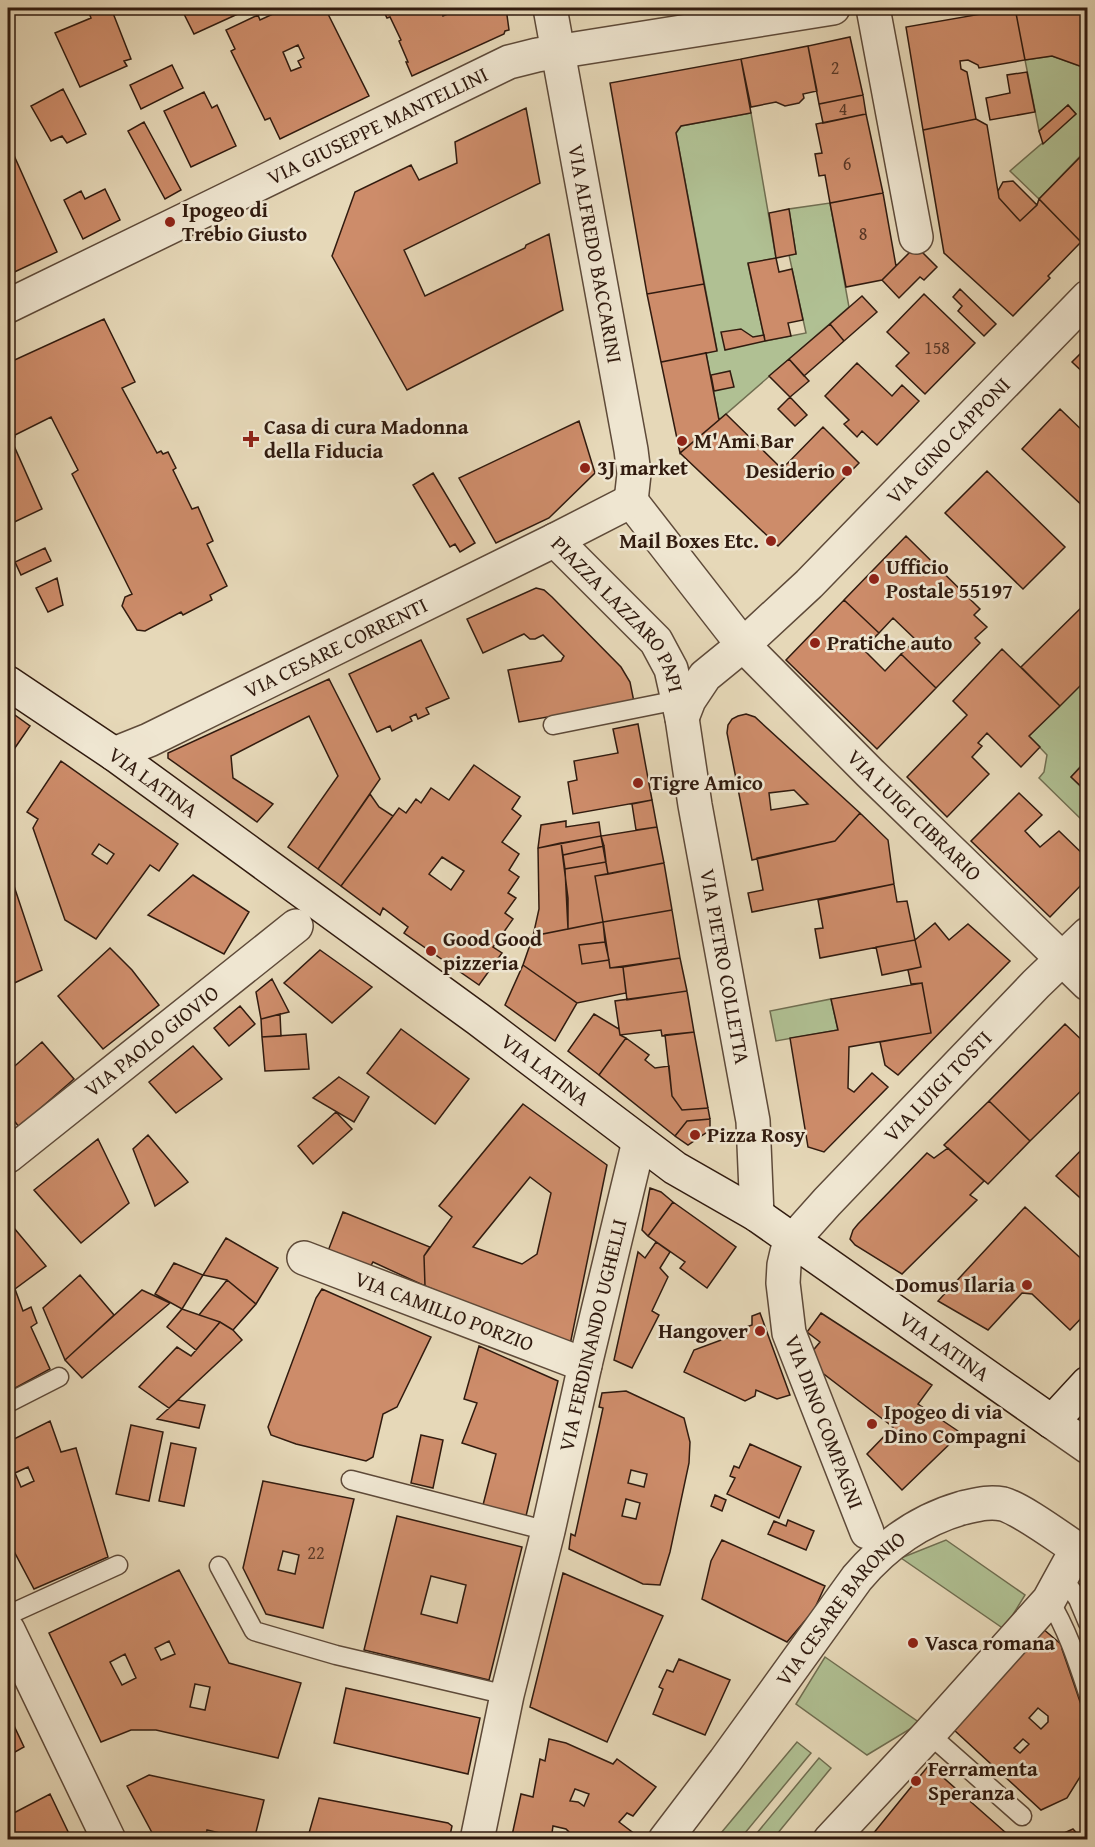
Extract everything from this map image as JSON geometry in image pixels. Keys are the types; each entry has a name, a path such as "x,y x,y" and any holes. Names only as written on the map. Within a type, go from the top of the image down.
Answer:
{"street":[{"name":"VIA ALFREDO BACCARINI","path":"550,8 631,450 633,474 631,501"},
{"name":"VIA GIUSEPPE MANTELLINI","path":"8,306 487,72 527,56 833,8"},
{"path":"873,8 916,237"},
{"name":"VIA GINO CAPPONI","path":"809,584 1088,297"},
{"path":"631,501 744,645"},
{"name":"PIAZZA LAZZARO PAPI","path":"631,501 555,540 657,641 668,660 685,702 714,667 744,645 809,584"},
{"name":"VIA CESARE CORRENTI","path":"114,754 160,734 555,540"},
{"name":"VIA LUIGI CIBRARIO","path":"744,645 870,773 1088,984"},
{"name":"VIA LATINA","path":"8,682 114,754 478,1019 675,1168 757,1215 1088,1447"},
{"name":"VIA PIETRO COLLETTA","path":"685,702 695,805 753,1121 757,1215"},
{"name":"VIA PAOLO GIOVIO","path":"8,1156 296,926"},
{"name":"VIA LUIGI TOSTI","path":"793,1240 1088,933"},
{"name":"VIA FERDINANDO UGHELLI","path":"477,1839 507,1695 548,1531 639,1140"},
{"name":"VIA DINO COMPAGNI","path":"793,1240 785,1258 783,1274 789,1333 867,1532"},
{"name":"VIA CAMILLO PORZIO","path":"304,1258 585,1365"},
{"path":"1052,1422 1088,1383"},
{"name":"VIA CESARE BARONIO","path":"665,1839 725,1761 856,1578 876,1556 904,1535 943,1515 983,1503 991,1503 1012,1508 1082,1542 1055,1588 929,1734 830,1839"},
{"path":"8,1630 109,1839"}],"lane":[{"path":"553,725 685,702"},
{"path":"8,1403 59,1377"},
{"path":"351,1480 548,1531"},
{"path":"8,1615 118,1565"},
{"path":"219,1566 254,1631 336,1655 507,1695"},
{"path":"1055,1588 1078,1599 1088,1623"},
{"path":"1055,1588 1059,1616 1088,1693"},
{"path":"929,1734 1022,1816"}],"green space":[{"path":"1052,56 1088,69 1087,149 1039,199 1010,171 1076,114 1068,105 1039,131 1025,60"},
{"path":"751,113 776,258 748,264 765,341 806,333 789,255 796,254 789,209 830,203 849,307 719,420 706,353 717,350 676,133 681,126"},
{"path":"1087,678 1087,759 1071,777 1087,793 1087,825 1039,778 1044,772 1047,755 1029,736"},
{"path":"831,999 838,1030 776,1041 770,1011"},
{"path":"946,1540 1025,1595 1004,1629 901,1558"},
{"path":"825,1657 920,1723 867,1755 796,1704"},
{"path":"797,1742 811,1753 740,1839 716,1839"},
{"path":"819,1758 831,1768 773,1839 752,1839"}],"building":[{"path":"111,8 131,59 124,61 127,66 80,87 55,33 91,18 88,10"},
{"path":"181,8 251,8 194,34"},
{"path":"286,8 325,8 369,96 280,139 270,118 265,120 231,51 235,49 226,30 258,15 260,20","holes":["298,45 304,58 298,61 301,67 291,71 283,52"]},
{"path":"382,8 441,8 443,16 462,8 506,8 509,30 412,76 399,41 401,40 390,17 387,18"},
{"path":"1015,8 1088,8 1088,69 1052,56 1025,60"},
{"path":"1015,8 1025,60 979,68 978,65 968,60 960,61 961,69 967,72 976,119 923,130 906,27"},
{"path":"850,37 863,95 819,104 808,46"},
{"path":"808,46 817,91 803,94 804,98 799,103 785,106 776,102 751,107 741,59"},
{"path":"741,59 751,113 681,126 676,133 704,284 647,294 610,83"},
{"path":"172,65 183,88 141,109 130,85"},
{"path":"1027,72 1035,112 990,120 986,98 1010,93 1007,75"},
{"path":"63,89 86,134 67,143 62,136 51,141 31,106"},
{"path":"204,92 212,108 217,105 236,146 191,167 164,111"},
{"path":"863,95 866,114 823,123 819,104"},
{"path":"1068,105 1076,114 1043,144 1039,131"},
{"path":"526,108 540,183 404,250 425,296 549,234 563,310 407,390 332,256 355,192 411,165 419,180 457,163 455,142"},
{"path":"866,114 883,193 830,203 825,175 819,176 815,154 822,153 816,124"},
{"path":"976,119 987,125 999,198 1020,221 1037,205 1039,199 1081,242 1013,316 944,253 923,130"},
{"path":"144,122 181,190 165,199 128,131"},
{"path":"8,142 57,252 8,275"},
{"path":"1088,149 1088,235 1081,242 1039,199"},
{"path":"1013,181 1037,205 1020,221 999,198 998,191 1003,182"},
{"path":"105,189 120,220 83,239 64,200 81,191 85,199"},
{"path":"883,193 896,266 882,280 846,287 830,203"},
{"path":"789,209 796,254 776,258 769,213"},
{"path":"916,246 937,267 924,280 920,277 899,298 882,280"},
{"path":"776,258 779,272 792,269 803,320 788,323 791,336 765,341 748,263"},
{"path":"704,284 717,351 661,362 647,294"},
{"path":"960,289 996,324 984,336 958,311 962,306 953,297"},
{"path":"924,294 975,343 925,394 896,366 909,353 887,332"},
{"path":"862,296 877,312 844,341 830,324"},
{"path":"104,319 135,382 122,388 157,453 168,452 176,468 173,470 192,509 198,507 213,541 207,544 227,586 210,595 212,600 183,615 181,612 145,631 137,630 122,606 125,597 132,594 72,474 78,470 51,417 11,439 42,509 8,525 8,363"},
{"path":"830,324 844,341 804,376 789,359"},
{"path":"741,329 753,337 764,335 765,341 725,350 721,332"},
{"path":"1088,346 1088,377 1072,362"},
{"path":"706,353 719,420 680,453 661,362"},
{"path":"789,359 809,381 790,397 769,376"},
{"path":"857,363 892,396 902,385 919,401 877,445 862,431 857,437 844,424 849,420 825,396"},
{"path":"730,371 734,387 714,391 711,375"},
{"path":"790,397 807,415 795,426 778,409"},
{"path":"1060,409 1088,436 1088,511 1022,449"},
{"path":"726,414 782,469 823,427 859,463 778,546 680,453"},
{"path":"579,421 595,473 549,518 496,543 459,478"},
{"path":"987,471 1065,547 1023,589 945,513"},
{"path":"433,473 475,543 460,552 455,544 450,547 413,485"},
{"path":"906,536 980,609 974,615 987,627 975,638 980,643 936,688 901,654 916,640 893,618 879,633 844,600"},
{"path":"45,548 51,561 21,575 15,562"},
{"path":"57,578 63,605 48,612 36,588"},
{"path":"536,588 544,590 552,597 621,667 630,682 634,702 519,722 508,670 561,661 564,656 543,635 530,639 524,634 483,653 467,619"},
{"path":"844,600 879,633 863,649 885,671 901,654 936,688 877,749 786,660"},
{"path":"1088,601 1088,678 1060,706 1021,667"},
{"path":"421,640 449,698 426,708 429,714 418,719 416,714 410,717 412,721 392,731 390,726 377,732 349,674"},
{"path":"1002,649 1060,706 1029,736 1040,747 1021,767 987,733 978,743 982,746 972,757 989,774 947,817 907,777 967,715 953,701"},
{"path":"329,679 380,779 318,869 288,847 338,776 309,716 231,756 233,778 273,804 257,822 168,758 168,753"},
{"path":"8,710 30,726 8,758"},
{"path":"746,714 755,717 860,813 835,841 752,860 727,733 728,725 738,716","holes":["794,790 808,804 771,810 769,793"]},
{"path":"638,724 652,800 573,814 568,782 577,780 574,761 618,753 613,729"},
{"path":"1088,759 1088,793 1071,777"},
{"path":"61,761 178,844 159,871 150,865 96,939 65,920 33,828 38,819 27,812","holes":["99,844 114,854 107,864 92,854"]},
{"path":"474,765 520,797 512,809 521,816 502,842 519,854 509,870 519,877 508,893 516,898 505,913 513,919 493,947 502,953 479,985 404,933 408,927 383,908 380,915 341,886 399,808 406,813 416,799 421,803 431,788 449,800","holes":["442,857 464,871 451,890 429,874"]},
{"path":"1019,793 1042,815 1025,831 1040,847 1059,831 1088,859 1088,878 1050,917 971,841"},
{"path":"370,794 379,807 393,816 341,886 318,869"},
{"path":"652,800 657,827 636,830 632,804"},
{"path":"860,813 888,840 894,884 752,912 748,893 763,890 757,858 835,841"},
{"path":"566,821 566,827 599,822 601,836 538,848 541,825"},
{"path":"657,827 664,863 608,874 601,836"},
{"path":"601,836 604,846 563,855 561,843"},
{"path":"561,843 568,898 568,929 533,936 539,909 538,848"},
{"path":"604,846 606,862 565,869 563,855"},
{"path":"606,862 608,874 595,876 603,922 568,929 565,869"},
{"path":"664,863 672,910 603,922 595,876"},
{"path":"8,868 42,970 8,986"},
{"path":"193,875 249,912 224,954 148,915"},
{"path":"894,884 897,902 907,901 915,940 820,958 815,929 823,928 818,900"},
{"path":"672,910 680,958 610,968 603,922"},
{"path":"603,922 605,942 579,945 582,964 609,960 610,968 623,967 626,993 577,1003 523,965 533,936"},
{"path":"935,923 949,940 968,924 1010,961 898,1075 885,1065 880,1042 931,1033 922,983 911,984 908,970 921,967 915,940"},
{"path":"915,940 921,967 882,975 876,947"},
{"path":"605,942 609,960 582,964 579,945"},
{"path":"110,948 132,970 159,1005 103,1049 58,996"},
{"path":"320,950 372,987 332,1023 284,983"},
{"path":"680,958 687,991 627,1000 623,967"},
{"path":"523,965 577,1003 555,1041 505,1005"},
{"path":"272,979 289,1012 261,1019 256,992"},
{"path":"922,983 931,1033 849,1047 848,1088 854,1092 872,1073 888,1087 824,1152 808,1147 790,1038 838,1030 831,999"},
{"path":"687,991 694,1032 662,1036 661,1030 620,1035 615,1001"},
{"path":"240,1006 255,1024 229,1046 214,1028"},
{"path":"280,1014 281,1036 262,1037 261,1019"},
{"path":"594,1014 619,1029 620,1035 626,1038 599,1075 568,1051"},
{"path":"1065,1024 1088,1046 1088,1084 1030,1141 989,1101"},
{"path":"401,1029 469,1079 435,1124 367,1073"},
{"path":"694,1032 708,1108 682,1110 672,1096 665,1035"},
{"path":"306,1034 309,1069 265,1071 262,1037"},
{"path":"626,1038 649,1055 645,1060 655,1068 669,1066 672,1096 682,1110 708,1108 710,1119 687,1121 675,1136 599,1075"},
{"path":"42,1042 74,1079 19,1127 8,1113 8,1105 12,1101 8,1095 8,1072"},
{"path":"193,1046 222,1079 176,1113 149,1082"},
{"path":"339,1077 369,1097 354,1122 313,1098"},
{"path":"989,1101 1030,1141 988,1184 944,1145"},
{"path":"523,1104 607,1165 570,1345 425,1286 424,1256 452,1217 439,1206","holes":["530,1177 551,1193 537,1254 522,1264 473,1247"]},
{"path":"336,1112 352,1129 313,1164 298,1146"},
{"path":"710,1119 710,1130 688,1145 675,1136 687,1121"},
{"path":"148,1135 188,1182 155,1206 133,1149"},
{"path":"98,1139 129,1203 81,1243 34,1190"},
{"path":"1088,1143 1088,1205 1056,1176"},
{"path":"948,1148 984,1181 970,1195 977,1200 902,1274 855,1245 850,1239 858,1224 927,1153 934,1158"},
{"path":"650,1188 661,1192 673,1202 648,1236 642,1230"},
{"path":"673,1202 736,1247 707,1288 680,1268 685,1262 648,1236"},
{"path":"1025,1207 1088,1265 1088,1311 1070,1330 1032,1294 1022,1293 988,1330 938,1301"},
{"path":"343,1212 430,1247 424,1256 425,1286 373,1262 369,1269 328,1251"},
{"path":"14,1228 46,1266 15,1289 23,1311 31,1307 37,1323 31,1327 50,1369 8,1392 8,1234"},
{"path":"226,1238 278,1268 256,1304 227,1280 203,1275"},
{"path":"656,1242 670,1252 660,1268 668,1277 652,1311 659,1315 632,1368 614,1360 638,1252 645,1258"},
{"path":"174,1263 203,1275 182,1309 155,1294"},
{"path":"80,1275 114,1315 65,1360 43,1308"},
{"path":"227,1280 256,1304 233,1330 220,1322 199,1315"},
{"path":"322,1289 431,1337 397,1407 383,1414 373,1457 366,1461 296,1444 271,1435 268,1427 316,1298"},
{"path":"142,1290 170,1303 82,1378 65,1360"},
{"path":"182,1309 220,1322 196,1350 167,1327"},
{"path":"760,1313 790,1395 777,1399 756,1390 755,1396 745,1401 684,1372 694,1350 740,1333 744,1328 752,1325 752,1316"},
{"path":"821,1313 932,1385 918,1404 961,1433 902,1490 867,1454 893,1427 816,1368 811,1353 820,1342 807,1332"},
{"path":"220,1322 233,1330 242,1340 169,1408 139,1387 177,1347 191,1356"},
{"path":"479,1346 558,1381 526,1516 483,1505 496,1454 462,1443 477,1403 464,1399"},
{"path":"626,1391 684,1418 690,1442 689,1463 670,1552 660,1585 643,1584 569,1549 571,1534 575,1536 603,1408 599,1407 602,1393","holes":["631,1470 647,1474 644,1487 628,1483","626,1499 640,1503 636,1519 622,1516"]},
{"path":"178,1400 205,1405 199,1428 157,1419"},
{"path":"50,1421 61,1452 76,1448 108,1557 34,1589 8,1540 8,1442","holes":["28,1467 34,1481 21,1487 15,1473"]},
{"path":"131,1425 163,1432 149,1501 116,1494"},
{"path":"421,1435 443,1440 433,1488 411,1483"},
{"path":"171,1443 196,1448 184,1506 159,1501"},
{"path":"750,1444 801,1467 779,1518 727,1494 735,1478 730,1476 734,1466 739,1468"},
{"path":"263,1481 354,1499 323,1628 266,1614 243,1568","holes":["283,1551 299,1555 295,1574 278,1570"]},
{"path":"715,1495 726,1500 722,1511 711,1506"},
{"path":"397,1516 522,1547 489,1680 364,1650","holes":["431,1576 466,1585 457,1623 421,1614"]},
{"path":"788,1520 814,1531 806,1550 768,1534 774,1521 786,1526"},
{"path":"722,1540 825,1586 814,1610 787,1642 702,1599 711,1561"},
{"path":"179,1570 229,1663 301,1683 278,1758 156,1730 131,1730 101,1742 49,1633","holes":["169,1641 175,1654 161,1660 155,1648","125,1654 136,1678 122,1685 110,1662","195,1684 210,1687 205,1710 190,1707"]},
{"path":"563,1573 663,1616 607,1742 530,1707"},
{"path":"1042,1628 1063,1646 1062,1649 1088,1725 1088,1764 1067,1798 1041,1810 954,1730","holes":["1038,1708 1048,1716 1048,1722 1041,1729 1029,1718","1023,1739 1029,1744 1020,1753 1014,1748"]},
{"path":"679,1659 730,1680 705,1735 653,1714 663,1689 659,1687 667,1670 673,1672"},
{"path":"346,1688 480,1718 468,1774 334,1743"},
{"path":"8,1713 24,1747 8,1756"},
{"path":"549,1739 566,1743 613,1764 617,1759 656,1787 633,1816 627,1813 619,1822 636,1835 632,1840 569,1840 573,1836 566,1829 553,1826 551,1840 511,1840 521,1794 533,1797 540,1759 545,1761","holes":["575,1789 589,1794 584,1806 570,1801"]},
{"path":"929,1765 1005,1832 999,1840 868,1840"},
{"path":"149,1775 264,1800 254,1840 219,1840 220,1833 207,1830 205,1840 156,1840 127,1786"},
{"path":"50,1794 72,1840 8,1840 8,1816"},
{"path":"319,1798 448,1823 452,1826 449,1840 307,1840"},
{"path":"1073,1829 1083,1840 1049,1840"}],"place":[{"name":"Ipogeo di Trebio Giusto","path":"170,222"},
{"name":"Casa di cura Madonna della Fiducia","path":"251,439"},
{"name":"M'Ami Bar","path":"682,441"},
{"name":"3J market","path":"585,468"},
{"name":"Desiderio","path":"847,471"},
{"name":"Mail Boxes Etc.","path":"771,541"},
{"name":"Ufficio Postale 55197","path":"874,579"},
{"name":"Pratiche auto","path":"815,643"},
{"name":"Tigre Amico","path":"638,783"},
{"name":"Good Good pizzeria","path":"431,951"},
{"name":"Pizza Rosy","path":"695,1135"},
{"name":"Domus Ilaria","path":"1027,1285"},
{"name":"Hangover","path":"760,1331"},
{"name":"Ipogeo di via Dino Compagni","path":"872,1424"},
{"name":"Vasca romana","path":"913,1643"},
{"name":"Ferramenta Speranza","path":"916,1781"}]}
